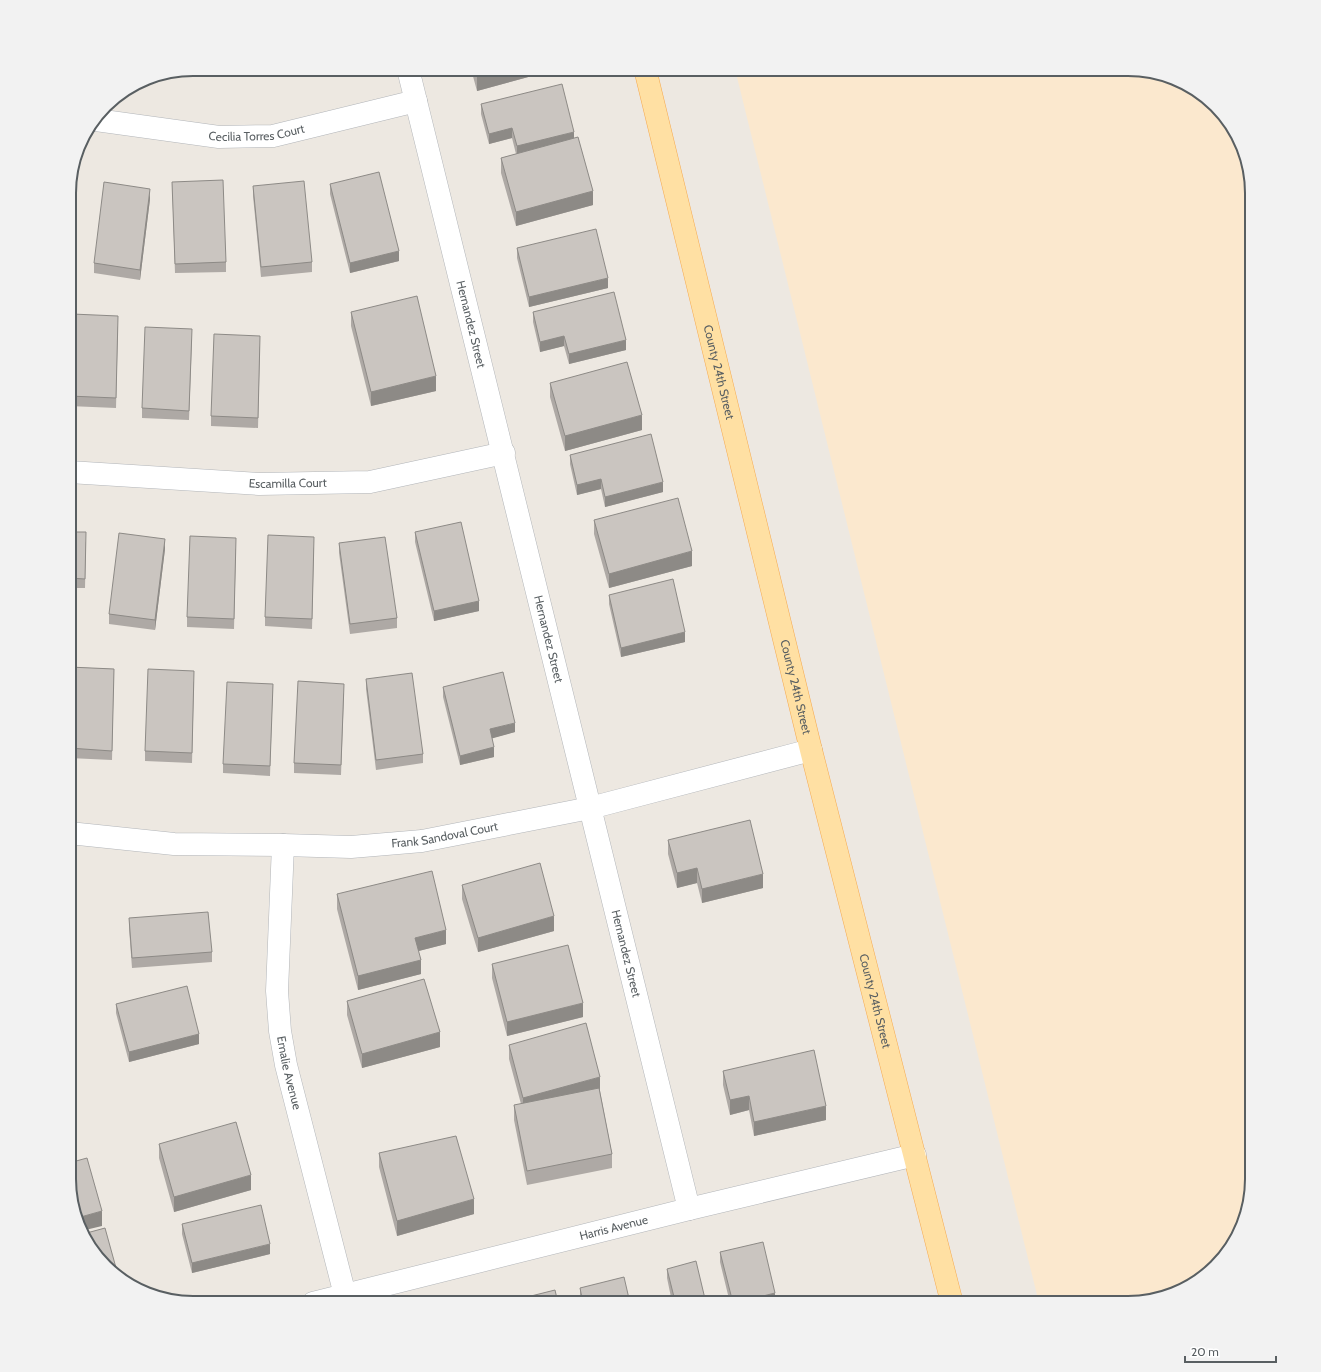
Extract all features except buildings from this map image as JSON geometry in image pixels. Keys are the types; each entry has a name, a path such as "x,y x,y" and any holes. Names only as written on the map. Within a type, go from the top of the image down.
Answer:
{"main road":[{"name":"County 24th Street","path":"647,76 811,750 950,1296"}],"street":[{"name":"Hernandez Street","path":"410,76 690,1209"},
{"name":"Cecilia Torres Court","path":"101,121 219,137 273,136 416,101"},
{"name":"Escamilla Court","path":"76,472 259,484 370,482 504,454"},
{"name":"Frank Sandoval Court","path":"76,834 174,844 351,847 422,841 590,808 811,750"},
{"name":"Emalie Avenue","path":"283,845 277,991 280,1031 286,1065 345,1295"},
{"name":"Harris Avenue","path":"341,1296 914,1155"}],"sand":[{"path":"737,76 1136,76 1151,78 1180,88 1199,100 1211,110 1221,122 1233,141 1243,170 1245,185 1245,1187 1243,1202 1236,1224 1221,1250 1211,1262 1199,1272 1180,1284 1166,1290 1143,1295 1037,1296"}]}
